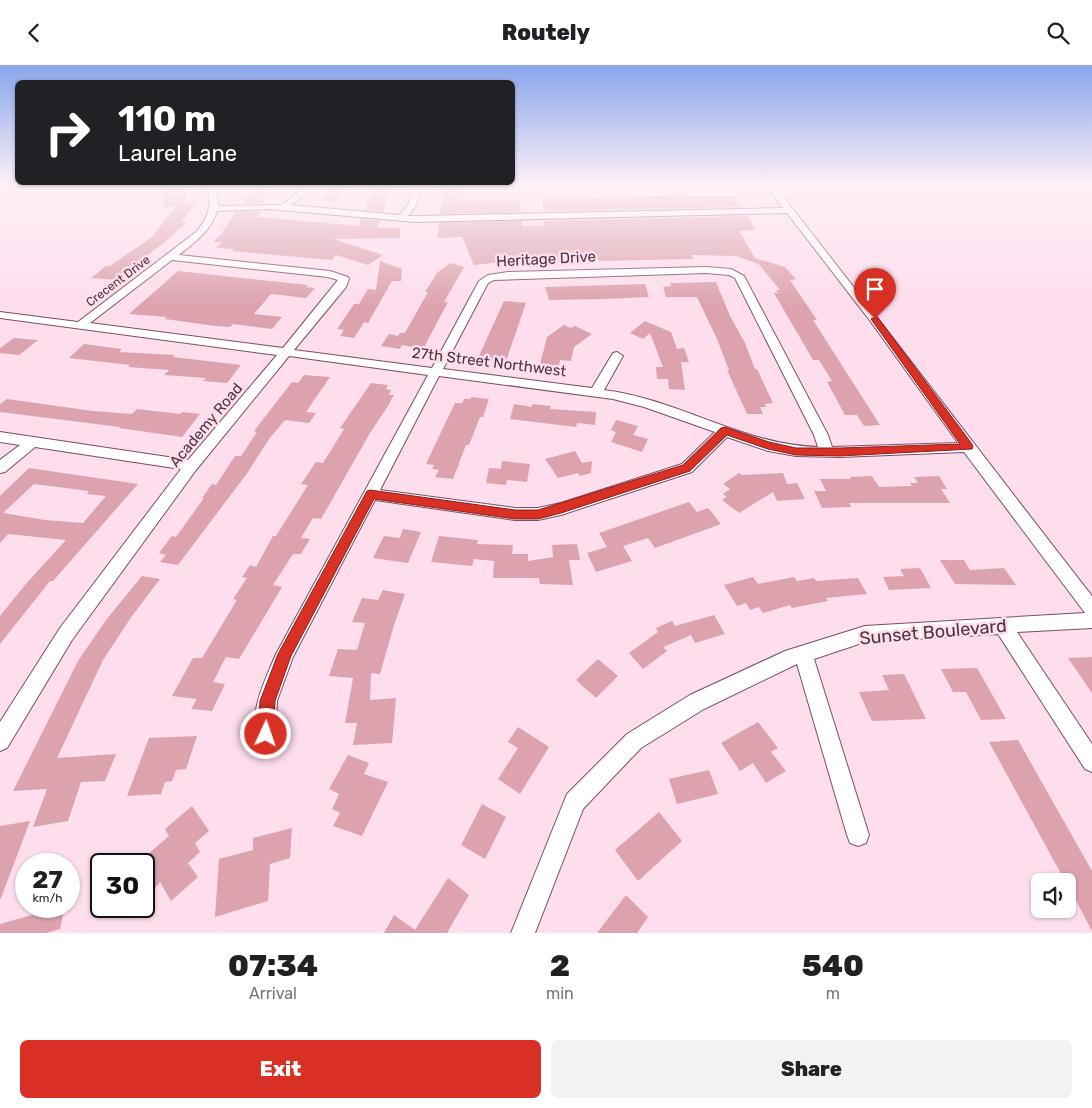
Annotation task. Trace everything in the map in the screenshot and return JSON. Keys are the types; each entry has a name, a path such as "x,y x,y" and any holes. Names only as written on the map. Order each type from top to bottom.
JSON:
{"street":[{"name":"Crecent Drive","path":"79,326 193,240 207,226"},
{"path":"801,226 875,319 968,447 1092,609"},
{"name":"Academy Road","path":"0,741 66,634 191,466 342,285 344,279 330,274 170,257"},
{"name":"Heritage Drive","path":"266,734 267,701 285,654 484,281 492,277 508,275 706,270 731,272 740,277 821,435 827,452"},
{"name":"27th Street Northwest","path":"0,315 596,392 648,404 768,446 796,451 827,452 968,447"},
{"path":"0,328 16,317"},
{"path":"596,392 617,356"},
{"path":"370,494 515,515 538,514 561,509 687,468 725,431"},
{"path":"0,437 191,466"},
{"path":"0,468 32,442"},
{"name":"Sunset Boulevard","path":"522,933 575,802 634,741 697,702 803,654 865,635 1092,620"},
{"path":"1002,625 1092,762"},
{"path":"803,654 858,835"}],"building":[{"path":"161,226 183,226 115,280 91,278 106,266 110,266 152,237"},
{"path":"227,226 378,226 377,228 400,228 400,238 334,239 383,255 368,265 336,255 332,260 216,248 222,242 213,242"},
{"path":"439,226 753,226 756,230 739,231 755,258 785,267 796,279 790,280 817,320 813,320 880,425 864,426 857,415 845,415 827,382 832,381 819,360 813,360 774,293 778,293 776,290 780,290 757,262 758,264 736,256 692,255 693,259 599,261 598,259 572,259 573,261 500,262 474,265 462,237 437,238"},
{"path":"380,261 402,269 401,281 392,281 368,323 364,322 354,338 340,336 344,330 337,329 354,304 359,304 368,289 376,290"},
{"path":"450,263 464,267 444,302 448,302 423,349 402,345 400,349 381,346 389,334 398,336 400,333 405,333 428,292 425,292 437,273"},
{"path":"178,271 308,285 306,287 315,288 306,298 271,294 254,314 282,317 272,329 233,324 230,327 215,326 165,319 167,317 129,314"},
{"path":"716,282 730,316 773,403 765,404 766,407 760,407 763,414 747,414 727,370 729,370 717,339 697,297 666,297 663,287 671,286 670,283"},
{"path":"645,284 649,297 604,299 549,300 545,287"},
{"path":"504,301 526,303 506,361 478,358"},
{"path":"645,321 671,332 677,349 684,348 689,362 681,362 685,390 669,389 668,379 657,379 656,367 663,367 650,333 643,339 630,333"},
{"path":"564,325 571,328 575,326 592,334 574,347 571,361 560,360 559,366 540,364 547,337"},
{"path":"14,338 38,340 19,355 0,353 0,348"},
{"path":"84,344 122,349 119,352 175,355 173,357 241,365 227,383 203,381 206,378 164,375 169,370 128,367 130,365 69,358"},
{"path":"304,375 330,377 306,412 316,413 309,423 285,420 269,439 248,472 178,565 160,562 166,555 159,553 172,536 176,537 212,484 216,485 235,456 241,456 257,432 254,431 292,382 298,383"},
{"path":"371,383 388,385 386,389 391,390 389,395 394,395 388,406 370,433 321,519 313,518 301,538 310,539 301,554 293,554 273,585 282,587 239,659 226,657 213,682 225,684 212,711 191,709 197,699 172,696 193,658 202,658 237,600 233,599 247,578 242,577 250,565 256,567 273,536 276,536 308,485 301,484 316,462 323,463 344,429 340,428"},
{"path":"471,397 489,399 483,417 480,417 469,445 466,445 453,479 435,477 439,470 432,469 434,465 426,464 455,403 462,403 464,399 471,399"},
{"path":"7,399 93,411 132,414 137,409 180,414 182,412 200,414 182,437 0,412 0,404"},
{"path":"514,404 532,407 532,404 551,406 550,409 596,412 595,425 577,423 576,427 510,419"},
{"path":"616,420 638,426 633,435 648,439 642,452 611,442 616,432 611,430"},
{"path":"575,451 582,463 592,461 591,473 580,476 578,473 558,478 545,459"},
{"path":"502,461 530,464 527,482 507,480 506,485 486,483 489,468 501,469"},
{"path":"29,468 138,484 53,581 50,581 0,644 0,616 66,540 8,534 0,543 0,496","holes":["34,484 89,491 87,494 106,496 83,523 45,520 3,513"]},
{"path":"739,473 742,475 783,473 787,484 797,483 805,499 777,501 773,492 739,513 722,500 727,497 723,494 730,489 723,484"},
{"path":"872,476 879,487 912,486 910,483 918,483 914,477 939,476 947,489 941,489 950,503 849,503 851,507 822,508 814,491 826,491 820,479 851,479 850,477"},
{"path":"689,502 697,512 708,508 721,524 655,548 648,538 623,546 632,561 596,572 587,553 607,547 599,533"},
{"path":"403,529 421,532 408,563 373,558 384,536 400,538"},
{"path":"439,536 478,540 477,544 513,545 512,554 528,554 528,561 553,557 552,545 577,544 580,560 569,560 573,585 540,584 539,578 493,578 494,561 474,559 472,566 431,562"},
{"path":"940,560 964,560 970,570 1004,568 1016,585 955,584"},
{"path":"920,568 931,588 889,590 883,577 904,576 900,569"},
{"path":"142,576 160,579 132,616 103,660 57,758 116,754 105,781 81,782 68,821 33,827 47,789 13,791 78,661 106,620"},
{"path":"753,577 758,584 794,577 797,581 814,578 816,581 858,578 867,594 826,598 828,601 792,608 790,605 763,613 759,607 750,610 746,603 737,606 724,585"},
{"path":"383,590 405,594 380,674 371,673 370,700 396,698 392,743 353,745 357,723 345,723 353,678 329,676 338,649 357,650 365,623 352,622 362,598 378,600"},
{"path":"714,615 725,634 695,643 691,635 663,647 667,651 643,669 629,653 658,632 656,628 672,621 675,626"},
{"path":"1092,657 1092,693 1068,658"},
{"path":"598,659 618,676 596,698 576,680"},
{"path":"977,668 1006,719 981,720 966,692 953,692 941,669"},
{"path":"904,674 926,719 872,721 859,692 889,690 882,675"},
{"path":"758,722 778,748 771,752 786,771 766,783 753,763 740,771 721,743"},
{"path":"518,727 549,747 520,794 498,779 518,748 508,742"},
{"path":"197,736 186,769 176,770 172,781 165,782 161,794 127,796 149,738"},
{"path":"1018,740 1092,871 1092,931 1076,900 1076,873 1061,873 989,742"},
{"path":"348,755 369,763 364,774 388,782 362,836 333,826 340,813 332,809 339,794 329,789"},
{"path":"709,770 718,794 677,804 669,779"},
{"path":"482,804 506,817 485,859 461,845"},
{"path":"192,806 209,831 195,843 200,852 188,863 198,877 171,901 160,882 155,888 155,853 149,853 169,836 165,829"},
{"path":"659,812 682,841 638,881 615,850"},
{"path":"30,821 18,853 15,853 15,861 1,898 0,898 0,826"},
{"path":"292,828 290,858 270,864 268,901 215,917 219,859 253,850 253,838"},
{"path":"448,878 469,895 447,933 384,933 394,915 415,930"},
{"path":"626,895 648,917 637,933 597,933"},
{"path":"21,918 62,918 60,929 46,933 0,933 0,924"}],"route":[{"path":"266,734 267,701 285,654 370,494 515,515 538,514 561,509 687,468 725,431 768,446 796,451 840,452 968,447 875,319"}]}
